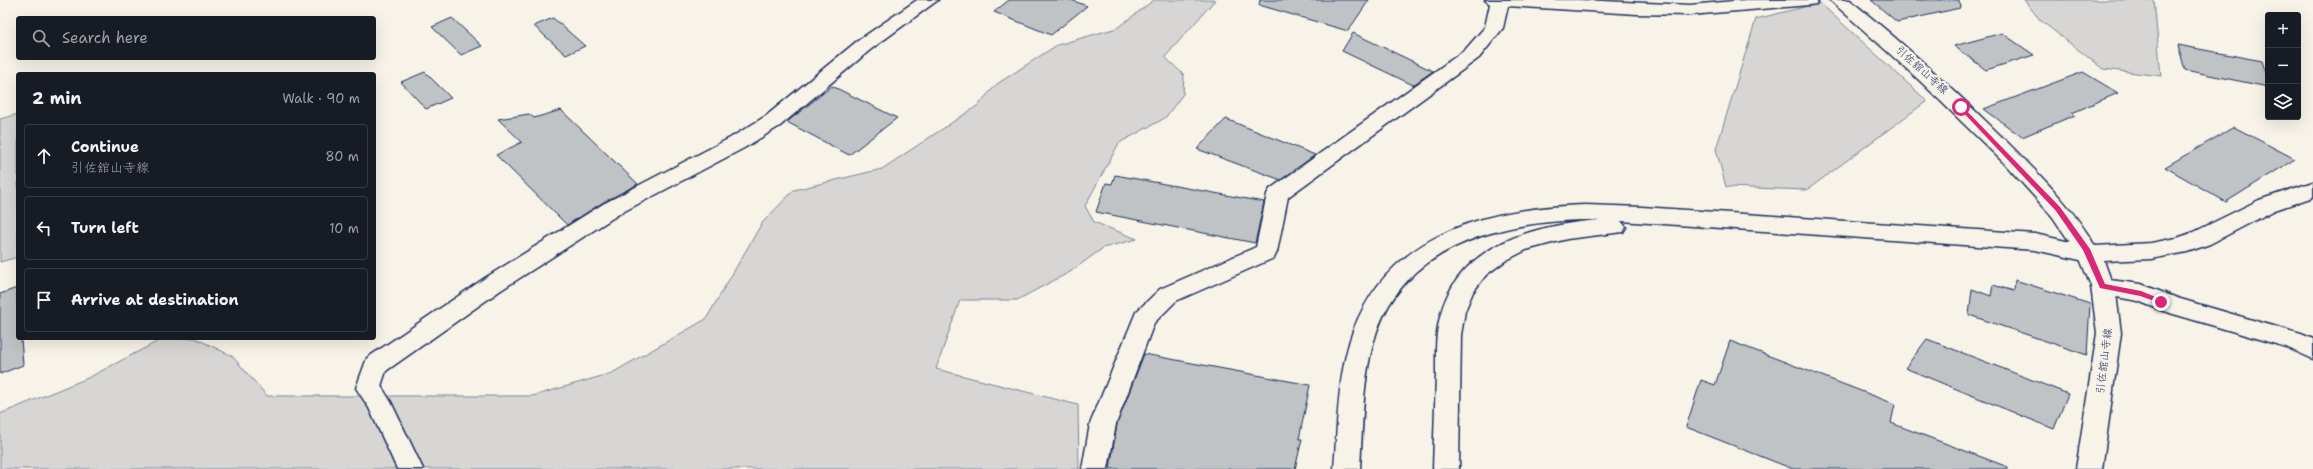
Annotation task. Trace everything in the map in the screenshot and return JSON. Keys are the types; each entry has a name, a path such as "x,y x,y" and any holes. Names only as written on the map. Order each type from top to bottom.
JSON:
{"main road":[{"path":"410,469 379,402 368,388 376,365 493,284 611,210 737,143 773,121 863,46 929,0"},
{"path":"1095,469 1103,424 1144,318 1168,295 1266,252 1278,194 1472,54 1494,28 1497,0 1690,10 1810,0"},
{"name":"引佐舘山寺線","path":"1839,0 1905,54 1961,107 2058,209 2088,254 2102,286 2108,312 2109,333 2089,469"},
{"path":"1446,469 1448,344 1453,310 1459,295 1480,269 1493,258 1526,241 1567,231 1615,227 2043,257 2151,251 2179,246 2202,238 2267,205 2313,189"},
{"path":"1347,469 1359,348 1365,327 1375,308 1386,290 1417,259 1436,246 1479,228 1527,216 1553,214 1641,215 2035,242 2088,254"},
{"path":"2102,286 2141,294 2171,306 2292,340 2313,350"}],"shaded area":[{"path":"1154,0 1215,0 1165,57 1184,75 1183,94 1165,118 1119,143 1085,206 1094,222 1137,239 1103,248 1070,272 1017,300 960,300 936,369 1078,405 1079,469 0,469 0,414 90,377 160,340 199,340 232,356 267,396 533,396 612,373 706,319 762,223 794,190 882,169 977,106 997,84 1057,45 1117,28"},
{"path":"2024,0 2154,0 2161,76 2103,69 2040,20"},
{"path":"1820,3 1927,101 1807,190 1726,187 1716,149 1756,19"},
{"path":"16,115 16,258 0,262 0,119"}],"building":[{"path":"1009,0 1071,0 1087,6 1051,35 994,12"},
{"path":"1260,0 1369,0 1348,31 1259,5"},
{"path":"1871,0 1959,0 1960,8 1897,22"},
{"path":"452,18 482,46 461,55 432,27"},
{"path":"553,18 585,46 566,55 534,26"},
{"path":"1353,33 1433,71 1413,85 1342,51"},
{"path":"2002,33 2034,55 1986,70 1954,46"},
{"path":"2178,45 2262,61 2265,70 2265,86 2185,70"},
{"path":"425,72 451,98 426,109 401,82"},
{"path":"2083,72 2118,93 2072,113 2075,115 2022,137 1984,109"},
{"path":"832,86 897,118 849,155 787,122"},
{"path":"561,110 638,184 602,203 567,225 496,155 522,142 498,119 529,114 534,118"},
{"path":"1226,119 1315,155 1281,180 1197,149"},
{"path":"2234,127 2295,159 2226,202 2165,167"},
{"path":"1115,175 1264,202 1255,243 1096,212 1106,183 1112,184"},
{"path":"2015,280 2090,304 2087,355 1969,315 1972,289 1991,296 1993,285 2014,291"},
{"path":"16,288 16,340 21,340 23,365 0,374 0,294"},
{"path":"1927,339 2068,394 2054,429 1905,368"},
{"path":"1730,341 1895,404 1891,423 2008,467 2008,469 1793,469 1686,427 1701,380 1715,385"},
{"path":"1144,354 1310,385 1299,439 1302,439 1295,469 1110,469 1117,424"}],"route":[{"path":"1961,107 2041,190 2074,229 2097,270 2102,286 2141,294 2161,302"}]}
